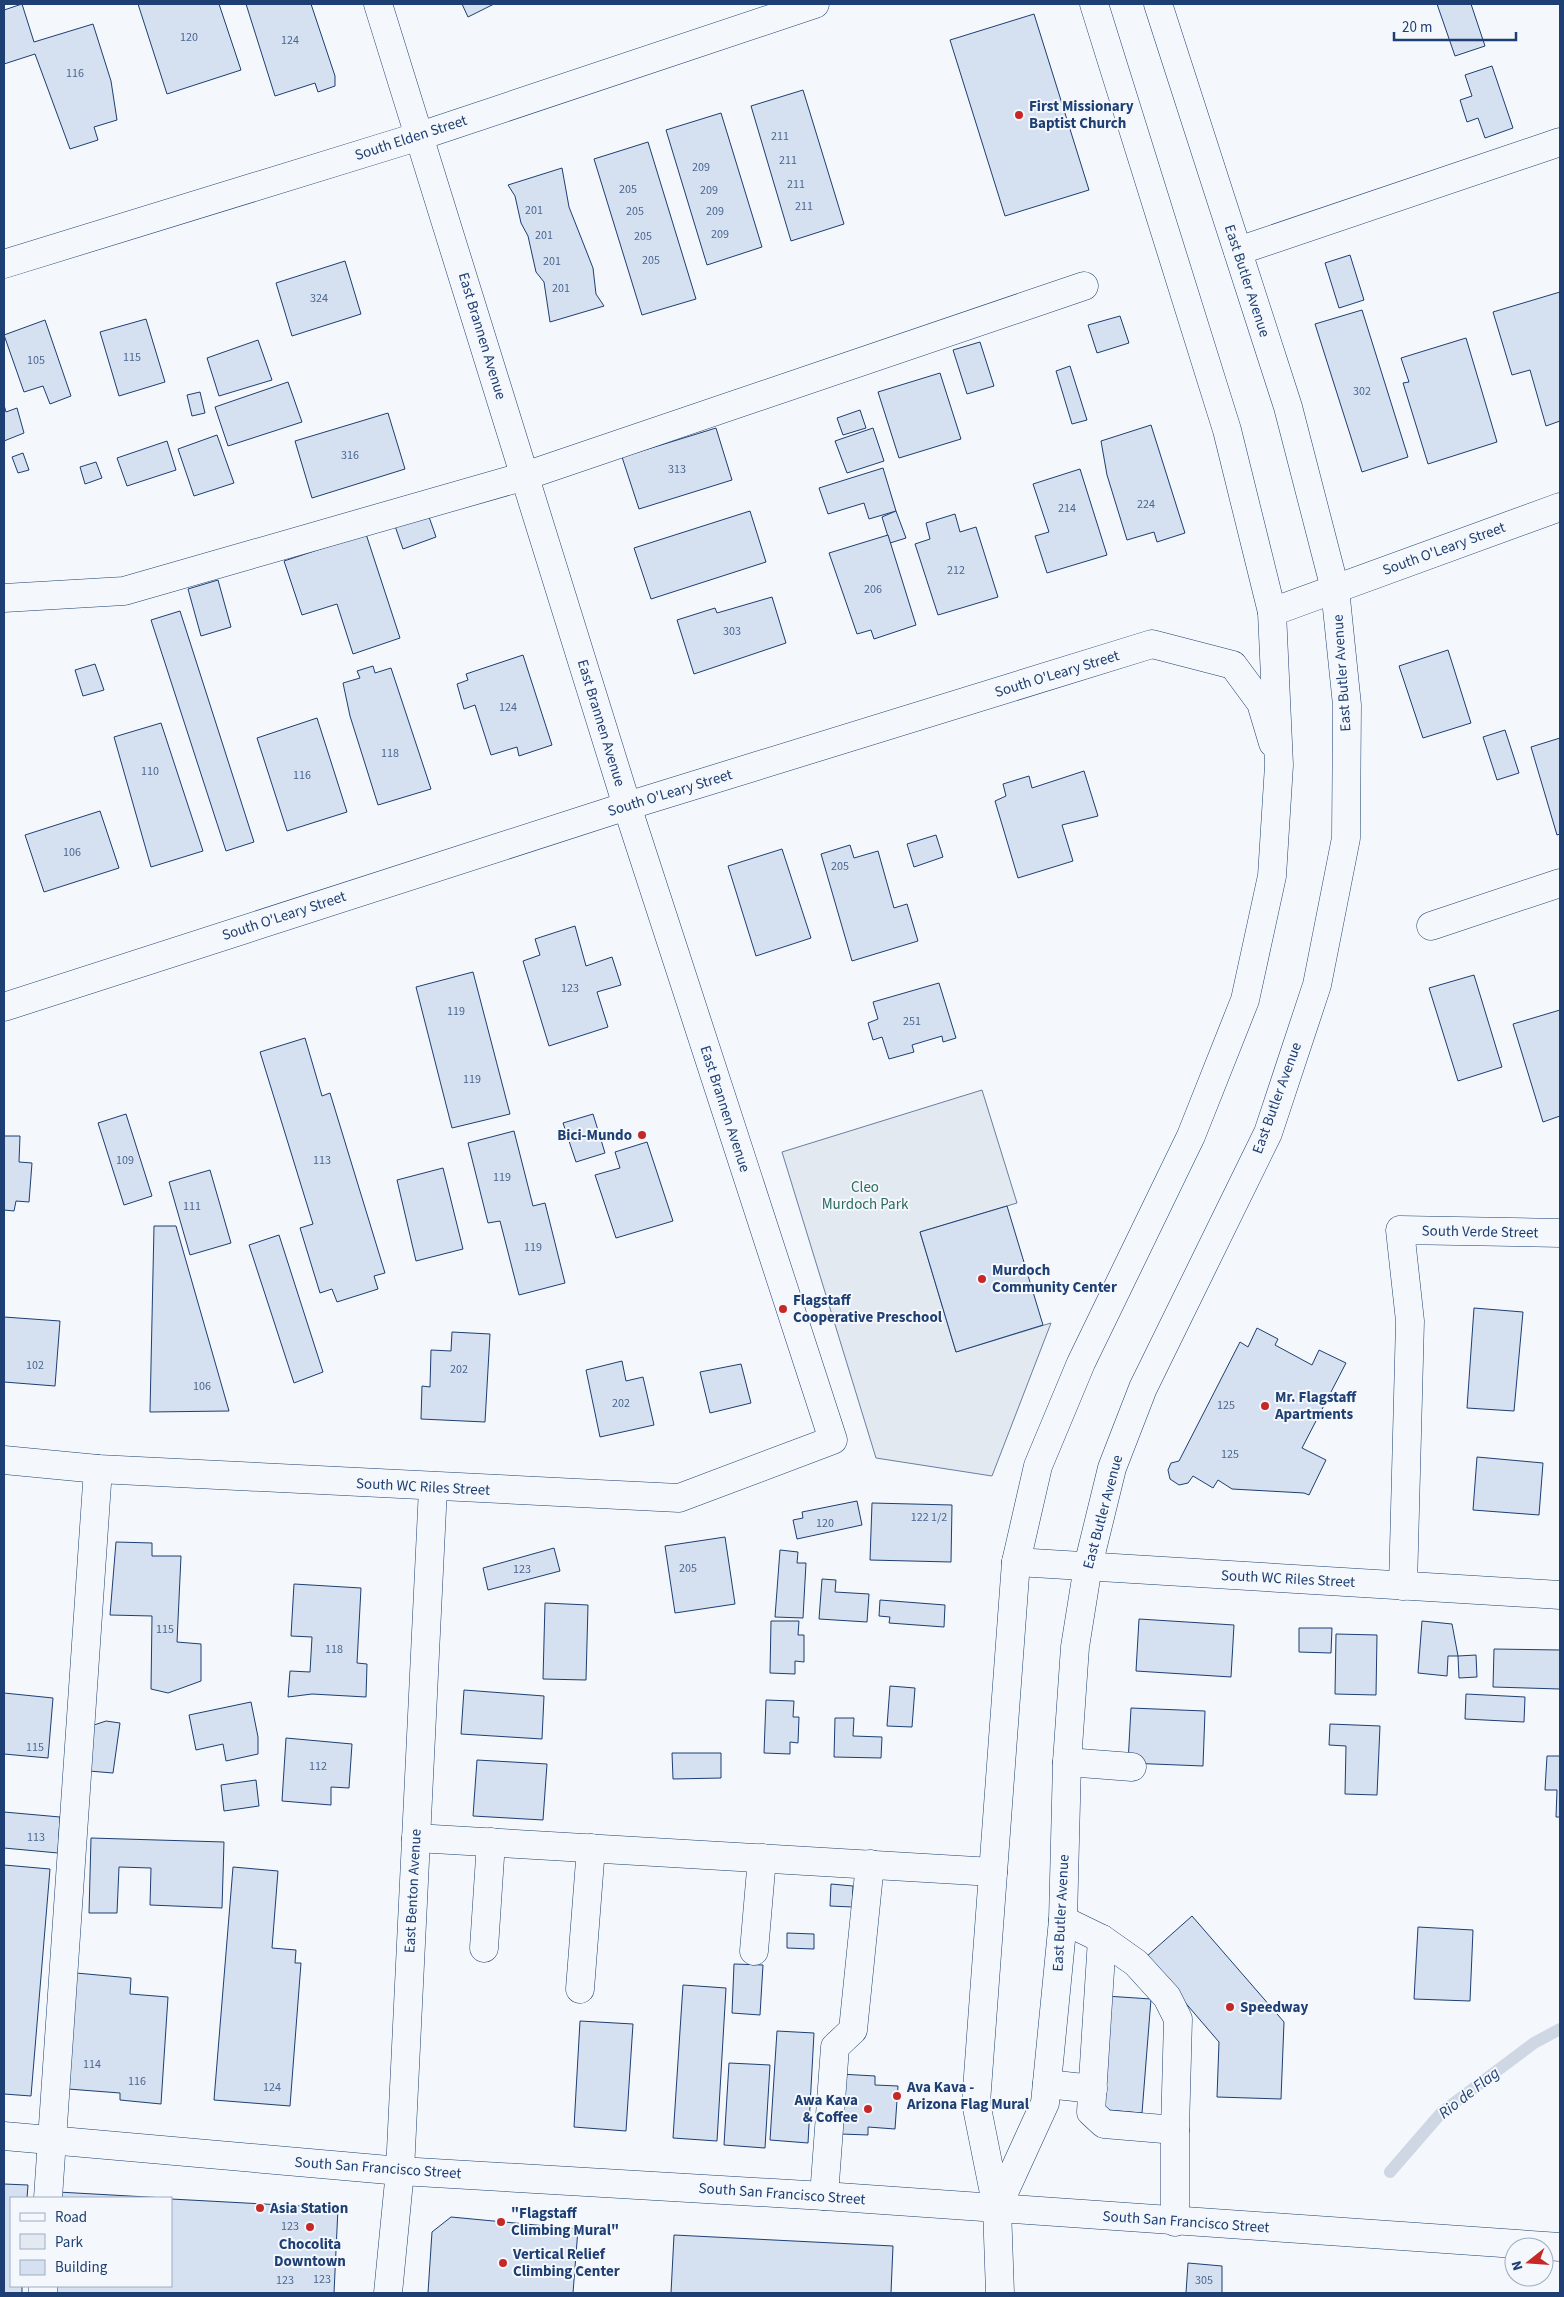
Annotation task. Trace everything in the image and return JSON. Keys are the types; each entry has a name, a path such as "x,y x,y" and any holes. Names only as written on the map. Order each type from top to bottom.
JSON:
{"street":[{"name":"East Brannen Avenue","path":"378,4 627,806 833,1440"},
{"name":"South Elden Street","path":"4,264 420,136 815,4"},
{"name":"East Butler Avenue","path":"1000,2293 997,2208 976,2103 1016,1562 1038,1466 1081,1363 1191,1136 1245,1000 1272,876 1279,765 1272,612 1227,430 1094,4"},
{"name":"East Butler Avenue","path":"997,2208 1045,2103 1063,1920 1067,1762 1075,1648 1088,1566 1112,1468 1142,1388 1268,1133 1317,985 1346,838 1347,705 1335,589 1288,408 1158,4"},
{"path":"1238,251 1560,142"},
{"path":"4,598 124,591 525,476 1084,286"},
{"name":"South O'Leary Street","path":"1272,612 1560,507"},
{"name":"South O'Leary Street","path":"4,1006 627,806 1152,644 1233,665 1261,703 1279,765"},
{"path":"1431,926 1560,883"},
{"name":"South Verde Street","path":"1403,1586 1410,1321 1400,1230 1560,1233"},
{"name":"South WC Riles Street","path":"4,1460 98,1469 433,1488 679,1498 833,1440"},
{"path":"48,2197 98,1469"},
{"name":"East Benton Avenue","path":"388,2293 400,2171 433,1488"},
{"name":"South WC Riles Street","path":"1016,1562 1560,1595"},
{"path":"1067,1762 1132,1767"},
{"path":"416,1838 993,1872"},
{"path":"484,1948 491,1842"},
{"path":"580,1989 591,1848"},
{"path":"754,1952 762,1858"},
{"path":"824,2196 835,2047 853,2030 870,1864"},
{"path":"1063,1920 1102,1939 1151,1978 1167,1997 1178,2019 1174,2222"},
{"path":"1102,1939 1091,2112 1104,2124 1175,2130"},
{"path":"1046,2084 1093,2089"},
{"name":"South San Francisco Street","path":"4,2136 400,2171 824,2196 1174,2222 1560,2247"}],"green space":[{"name":"Cleo Murdoch Park","path":"982,1090 1017,1203 920,1232 956,1352 1051,1323 992,1476 876,1458 782,1152"}],"building":[{"path":"22,4 34,42 93,24 111,81 117,120 94,127 98,140 70,149 35,54 4,64 4,10"},
{"path":"138,4 219,4 241,70 167,94"},
{"path":"246,4 311,4 335,76 335,86 318,92 315,83 275,96"},
{"path":"462,4 494,4 468,17"},
{"path":"1437,4 1471,4 1485,46 1455,56"},
{"name":"First Missionary Baptist Church","path":"1034,14 1089,190 1005,216 950,40"},
{"path":"1492,66 1513,128 1485,138 1478,118 1467,122 1460,100 1472,96 1465,75"},
{"path":"803,90 844,224 791,241 751,106"},
{"path":"721,113 762,247 707,265 666,130"},
{"path":"648,142 696,299 642,315 594,159"},
{"path":"562,168 569,207 593,268 596,294 604,306 550,322 544,282 536,272 528,236 521,223 515,196 508,185"},
{"path":"1350,255 1364,300 1339,308 1325,263"},
{"path":"345,261 361,314 292,336 276,283"},
{"path":"1560,292 1560,421 1546,426 1530,370 1512,375 1493,312"},
{"path":"1362,310 1408,457 1362,472 1315,324"},
{"path":"1120,316 1129,343 1097,353 1088,325"},
{"path":"146,319 165,382 119,396 100,332"},
{"path":"45,320 71,396 50,404 43,386 24,392 4,335"},
{"path":"1466,338 1497,442 1428,464 1403,383 1409,382 1401,358"},
{"path":"258,340 272,380 219,396 207,358"},
{"path":"980,342 994,386 967,394 953,350"},
{"path":"1070,366 1087,420 1072,424 1056,371"},
{"path":"940,373 961,439 899,458 878,392"},
{"path":"288,382 302,422 228,446 215,407"},
{"path":"200,392 205,413 192,416 187,395"},
{"path":"4,405 6,412 17,408 24,433 4,441"},
{"path":"860,410 866,428 843,435 837,418"},
{"path":"388,413 405,469 312,498 295,441"},
{"path":"1151,425 1185,533 1157,542 1154,532 1127,540 1107,475 1101,441"},
{"path":"716,428 732,480 639,509 622,457"},
{"path":"873,428 884,461 847,473 835,441"},
{"path":"217,435 234,483 194,496 178,449"},
{"path":"167,441 176,470 127,486 117,458"},
{"path":"23,453 29,470 18,473 12,457"},
{"path":"96,462 102,478 85,484 80,467"},
{"path":"883,468 896,511 869,519 864,503 828,514 819,488"},
{"path":"1080,469 1107,555 1047,573 1035,536 1049,532 1033,484"},
{"path":"750,511 766,562 651,599 634,548"},
{"path":"896,511 906,538 890,543 882,517"},
{"path":"428,514 436,537 403,549 395,526"},
{"path":"955,514 960,532 976,527 998,597 938,615 915,544 930,539 926,523"},
{"path":"366,534 400,638 353,654 337,604 302,615 284,561"},
{"path":"888,535 916,625 874,639 871,630 857,634 829,553"},
{"path":"218,580 231,627 201,636 188,589"},
{"path":"772,597 786,643 694,674 677,620 715,608 717,613"},
{"path":"180,611 254,842 226,851 151,620"},
{"path":"1448,650 1471,723 1423,738 1399,666"},
{"path":"523,655 552,745 519,756 517,747 491,755 475,705 464,709 457,684 468,680 466,674"},
{"path":"95,664 104,690 83,696 75,670"},
{"path":"373,666 375,673 391,668 431,789 378,805 350,716 343,683 360,678 357,671"},
{"path":"317,718 347,812 287,831 257,738"},
{"path":"161,723 203,851 151,867 114,737"},
{"path":"1505,730 1519,773 1497,780 1483,737"},
{"path":"1560,738 1560,834 1557,835 1531,747"},
{"path":"1084,771 1098,816 1062,825 1073,861 1018,878 995,801 1006,796 1003,784 1029,776 1032,788"},
{"path":"100,811 119,868 44,892 25,835"},
{"path":"936,835 943,857 914,867 907,844"},
{"path":"850,845 854,858 878,851 894,908 907,904 918,941 852,961 821,854"},
{"path":"782,849 811,938 756,956 728,866"},
{"path":"575,926 586,966 612,957 621,985 597,992 608,1027 549,1046 523,961 540,955 535,939"},
{"path":"473,972 510,1114 452,1128 416,987"},
{"path":"1474,975 1502,1067 1458,1081 1429,988"},
{"path":"939,983 956,1038 943,1042 942,1036 912,1045 914,1052 889,1059 882,1037 873,1040 868,1023 878,1019 873,1002"},
{"path":"1560,1010 1560,1116 1543,1122 1513,1024"},
{"path":"305,1038 322,1096 330,1093 385,1273 374,1276 378,1289 337,1302 332,1289 320,1293 300,1228 313,1224 260,1052"},
{"path":"126,1114 152,1196 124,1205 98,1123"},
{"path":"593,1114 605,1153 576,1162 563,1123"},
{"path":"514,1131 533,1206 545,1203 565,1283 519,1295 500,1221 488,1223 468,1143"},
{"path":"4,1136 20,1136 19,1162 32,1163 29,1202 16,1201 14,1211 4,1210"},
{"path":"647,1142 673,1221 616,1238 595,1175 620,1168 615,1152"},
{"path":"443,1168 463,1249 416,1261 397,1180"},
{"path":"210,1170 231,1243 190,1255 169,1182"},
{"name":"Murdoch Community Center","path":"1007,1206 1043,1325 956,1352 920,1232"},
{"path":"154,1226 176,1226 229,1411 150,1412"},
{"path":"279,1235 323,1372 294,1383 249,1245"},
{"path":"1474,1308 1523,1312 1514,1411 1467,1408"},
{"path":"4,1317 60,1321 55,1386 4,1382"},
{"name":"Mr. Flagstaff Apartments","path":"1257,1328 1278,1339 1275,1345 1312,1365 1319,1350 1346,1363 1302,1448 1326,1460 1309,1495 1304,1493 1232,1489 1218,1480 1213,1488 1193,1476 1188,1483 1179,1485 1170,1479 1168,1470 1171,1463 1179,1461 1240,1342 1248,1347"},
{"path":"452,1332 490,1334 485,1422 421,1419 422,1386 430,1387 431,1350 451,1351"},
{"path":"622,1361 626,1381 643,1377 654,1425 600,1437 586,1370"},
{"path":"741,1364 751,1403 710,1413 700,1372"},
{"path":"1477,1457 1543,1463 1539,1515 1473,1510"},
{"path":"857,1501 862,1525 797,1539 793,1520 803,1518 802,1512"},
{"path":"872,1503 952,1505 951,1562 870,1560"},
{"path":"725,1537 735,1604 675,1613 665,1546"},
{"path":"116,1542 152,1543 152,1556 181,1556 177,1642 201,1644 201,1681 168,1693 151,1689 152,1616 110,1615"},
{"path":"554,1548 560,1571 488,1590 483,1568"},
{"path":"780,1550 798,1552 797,1563 806,1563 803,1618 775,1617"},
{"path":"822,1579 836,1580 835,1592 869,1594 867,1622 819,1619"},
{"path":"294,1584 361,1588 357,1663 367,1664 366,1697 312,1694 288,1697 290,1671 310,1672 312,1637 291,1636"},
{"path":"880,1600 945,1605 944,1627 889,1623 890,1617 879,1616"},
{"path":"545,1603 588,1605 586,1680 543,1679"},
{"path":"1139,1619 1234,1625 1231,1677 1136,1671"},
{"path":"771,1621 799,1621 798,1635 804,1635 804,1662 795,1661 795,1674 770,1673"},
{"path":"1422,1621 1452,1624 1458,1656 1448,1656 1447,1676 1418,1673"},
{"path":"1299,1628 1332,1628 1331,1653 1299,1652"},
{"path":"1336,1634 1377,1635 1376,1695 1335,1694"},
{"path":"1494,1649 1560,1650 1560,1689 1493,1687"},
{"path":"1476,1655 1477,1677 1459,1678 1458,1656"},
{"path":"890,1686 915,1688 912,1727 887,1726"},
{"path":"464,1690 544,1696 542,1739 461,1734"},
{"path":"4,1693 53,1698 48,1758 4,1754"},
{"path":"1466,1694 1525,1697 1524,1722 1465,1719"},
{"path":"766,1700 794,1701 793,1717 799,1717 798,1743 790,1742 790,1754 764,1753"},
{"path":"251,1702 258,1737 258,1754 226,1761 223,1744 196,1750 189,1715"},
{"path":"1131,1708 1205,1711 1203,1766 1128,1763"},
{"path":"835,1718 854,1718 853,1736 882,1737 881,1758 834,1757"},
{"path":"106,1721 120,1723 113,1773 89,1771 94,1725"},
{"path":"1330,1724 1380,1726 1377,1795 1345,1794 1346,1746 1329,1745"},
{"path":"286,1738 352,1744 349,1788 331,1787 331,1805 282,1801"},
{"path":"672,1753 721,1753 721,1778 673,1779"},
{"path":"1547,1756 1560,1756 1560,1817 1556,1817 1557,1790 1545,1790"},
{"path":"477,1760 547,1764 543,1820 473,1816"},
{"path":"256,1780 259,1806 224,1811 221,1785"},
{"path":"4,1812 60,1817 58,1853 4,1848"},
{"path":"91,1838 224,1842 222,1908 150,1905 151,1868 119,1867 117,1913 89,1913"},
{"path":"4,1865 50,1869 31,2096 4,2094"},
{"path":"233,1867 278,1871 272,1948 296,1950 295,1963 301,1963 290,2106 214,2100"},
{"path":"831,1884 853,1886 852,1907 830,1906"},
{"path":"1192,1916 1284,2022 1281,2099 1217,2097 1219,2042 1146,1957"},
{"path":"1418,1927 1473,1930 1470,2001 1414,1999"},
{"path":"787,1933 814,1934 814,1949 787,1948"},
{"path":"734,1964 763,1965 760,2015 732,2013"},
{"path":"76,1973 131,1978 130,1994 168,1997 161,2104 120,2100 120,2093 68,2089"},
{"path":"683,1985 726,1988 717,2141 673,2138"},
{"path":"1106,1996 1151,1999 1142,2113 1097,2109"},
{"path":"580,2021 633,2024 626,2131 574,2127"},
{"path":"777,2031 814,2033 808,2143 770,2140"},
{"path":"729,2063 770,2065 765,2148 724,2145"},
{"name":"Awa Kava & Coffee","path":"840,2074 875,2076 875,2085 898,2086 895,2129 868,2127 868,2135 841,2134"},
{"path":"4,2184 28,2185 27,2197 10,2197 10,2287 22,2287 22,2293 4,2293"},
{"path":"58,2192 147,2197 58,2197"},
{"path":"172,2199 338,2208 334,2293 52,2293 53,2287 172,2287"},
{"name":"Vertical Relief Climbing Center","path":"451,2217 578,2229 573,2293 428,2293 432,2232"},
{"path":"674,2235 893,2246 891,2293 671,2293"},
{"path":"1188,2263 1222,2266 1222,2293 1186,2293"}],"waterway":[{"name":"Rio de Flag","path":"1390,2172 1442,2112 1534,2043 1560,2029"}],"place":[{"name":"First Missionary Baptist Church","path":"1019,115"},
{"name":"Bici-Mundo","path":"642,1135"},
{"name":"Murdoch Community Center","path":"982,1279"},
{"name":"Flagstaff Cooperative Preschool","path":"783,1309"},
{"name":"Mr. Flagstaff Apartments","path":"1265,1406"},
{"name":"Speedway","path":"1230,2007"},
{"name":"Ava Kava - Arizona Flag Mural","path":"897,2096"},
{"name":"Awa Kava & Coffee","path":"868,2109"},
{"name":"Asia Station","path":"260,2208"},
{"name":"\"Flagstaff Climbing Mural\"","path":"501,2222"},
{"name":"Chocolita Downtown","path":"310,2227"},
{"name":"Vertical Relief Climbing Center","path":"503,2263"}]}
